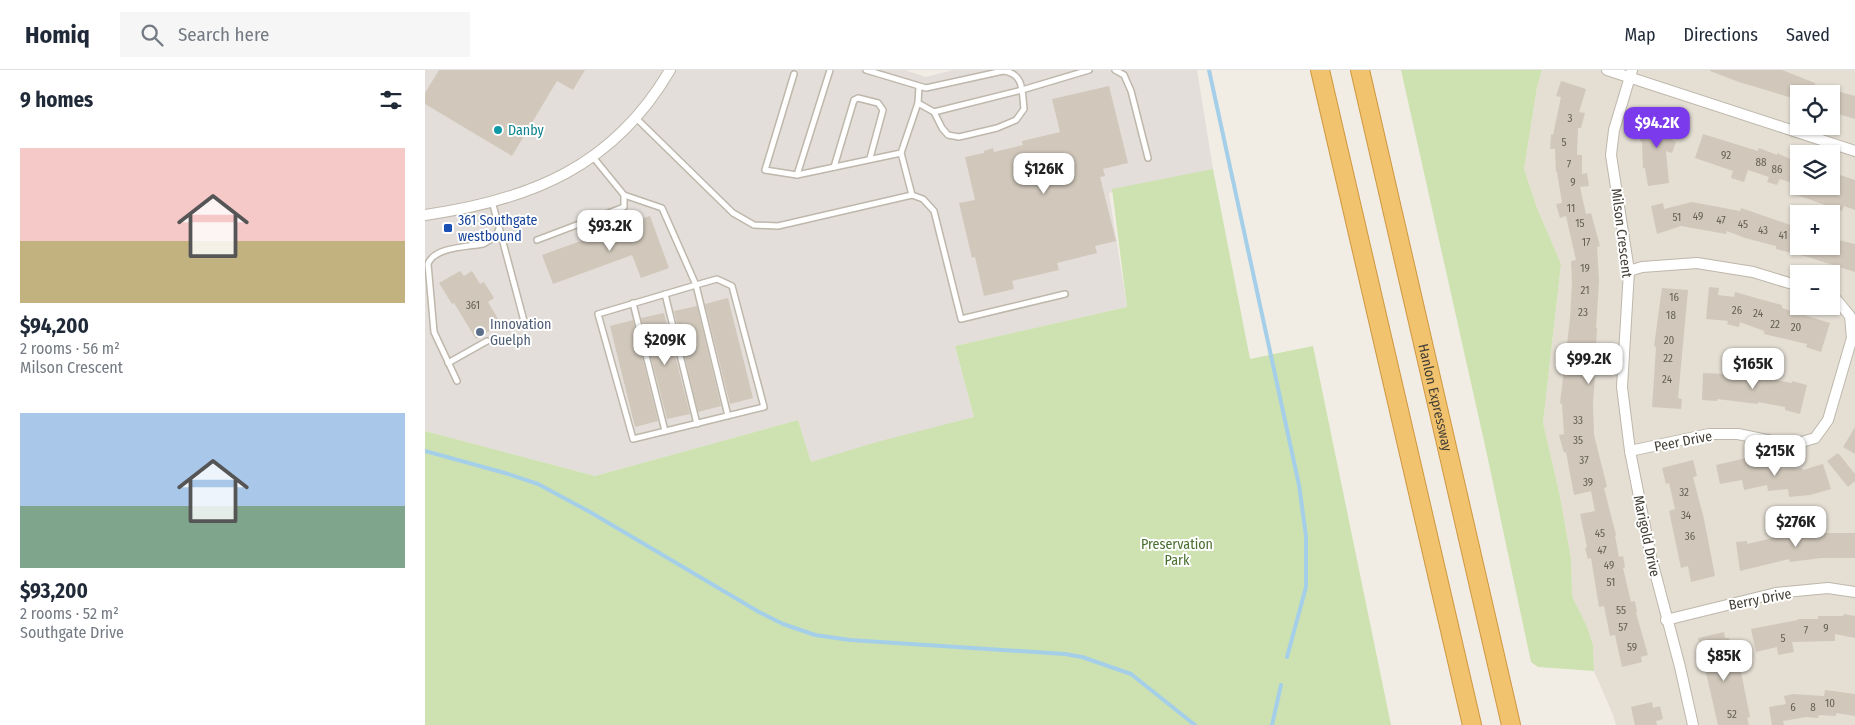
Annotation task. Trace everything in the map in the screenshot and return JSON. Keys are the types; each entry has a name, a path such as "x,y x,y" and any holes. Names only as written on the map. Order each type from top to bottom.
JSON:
{"highway":[{"path":"1320,70 1472,725"},
{"name":"Hanlon Expressway","path":"1360,70 1511,725"}],"street":[{"path":"425,215 516,195 561,175 593,157 637,118 670,70"},
{"path":"1607,70 1631,74 1855,151"},
{"name":"Milson Crescent","path":"1630,451 1622,387 1629,271 1611,155 1614,130 1631,74"},
{"path":"1629,271 1642,267 1697,263 1753,272 1790,283"},
{"name":"Peer Drive","path":"1630,451 1709,434 1737,434 1793,445 1815,438 1828,420 1853,338 1850,316 1840,304"},
{"name":"Marigold Drive","path":"1630,451 1651,557 1666,620"},
{"name":"Berry Drive","path":"1666,620 1776,593 1828,588 1855,592"},
{"path":"1666,620 1680,667 1693,725"}],"lane":[{"path":"797,175 830,70"},
{"path":"866,70 919,87 933,87 1003,71 1012,72 1016,75 1022,90 1024,109 1016,120 997,128 959,137 948,134 942,128 934,112 918,103"},
{"path":"934,112 1022,90 1089,70"},
{"path":"1115,70 1123,75 1131,91 1148,158"},
{"path":"795,74 765,170 797,175 870,158 901,153"},
{"path":"912,195 901,153 918,103 919,87"},
{"path":"834,166 854,100 858,98 878,103 883,110 870,158"},
{"path":"637,118 733,213 753,224 778,226 912,195 923,199 933,211 961,319 1065,294"},
{"path":"593,157 624,195 662,208 696,285 729,416"},
{"path":"537,240 624,207 624,195"},
{"path":"492,201 524,320"},
{"path":"457,381 434,332 428,264 437,252 490,242 499,229"},
{"path":"717,279 732,286 764,407 633,439 598,314 665,294 717,279"},
{"path":"665,294 697,424"},
{"path":"633,303 665,431"},
{"path":"448,363 487,341"}],"shaded area":[{"path":"425,70 905,70 926,77 953,70 1197,70 1213,169 1109,193 1127,307 955,346 974,417 811,462 798,420 595,476 425,431"},
{"path":"1542,70 1855,70 1855,725 1616,725 1594,671 1593,645 1572,596 1571,559 1560,496 1543,423 1561,264 1537,208 1524,169 1537,87"}],"green space":[{"path":"1401,70 1542,70 1537,87 1524,169 1537,208 1561,264 1543,423 1560,496 1571,559 1572,596 1587,627 1593,645 1594,671 1538,667 1531,662 1486,450"},
{"name":"Preservation Park","path":"1213,169 1250,359 1313,346 1391,725 425,725 425,431 595,476 798,420 811,462 877,442 974,417 955,346 1127,307 1112,189"}],"building":[{"name":"Danby","path":"439,70 585,70 573,90 557,81 512,156 425,104 425,93"},
{"path":"1782,70 1815,83 1815,85 1790,85 1790,97 1710,71"},
{"path":"1561,81 1586,89 1579,112 1585,113 1581,128 1578,128 1577,155 1582,155 1582,174 1587,173 1589,186 1580,187 1586,214 1591,213 1600,246 1597,247 1599,281 1593,404 1594,435 1607,487 1604,488 1616,535 1619,557 1623,556 1625,567 1623,568 1631,602 1635,601 1636,613 1648,655 1641,657 1642,662 1622,667 1615,635 1610,636 1604,606 1599,607 1591,558 1588,559 1585,548 1587,547 1580,514 1595,511 1591,491 1574,495 1566,452 1564,453 1559,435 1564,434 1562,404 1560,403 1570,319 1571,261 1576,260 1566,216 1560,218 1556,204 1562,203 1556,172 1555,149 1550,149 1551,134 1553,135 1561,97 1556,96"},
{"path":"1109,86 1128,163 1103,169 1105,176 1100,177 1116,241 1095,246 1097,253 1057,263 1059,270 1012,281 1014,289 984,296 975,257 972,258 959,203 975,200 965,157 984,153 984,151 993,148 994,152 1023,145 1022,141 1060,132 1052,99"},
{"path":"1840,92 1855,96 1855,119 1840,115"},
{"path":"1648,114 1677,125 1672,140 1676,142 1672,153 1666,151 1669,183 1648,186 1645,168 1643,168 1642,142 1640,141"},
{"path":"1703,134 1758,151 1759,148 1790,159 1790,182 1780,179 1777,185 1767,182 1769,177 1748,170 1744,182 1731,178 1733,171 1695,158"},
{"path":"1840,175 1855,180 1855,210 1844,206 1842,211 1840,210 1840,205 1825,205 1797,195 1840,195"},
{"path":"1692,202 1740,211 1741,208 1790,225 1790,252 1776,249 1776,246 1727,231 1726,234 1681,226 1657,234 1651,206 1663,203 1664,209"},
{"path":"650,216 669,268 641,278 632,255 553,284 542,255"},
{"path":"1840,240 1855,244 1855,272 1840,267 1840,265 1833,265 1800,255 1840,255"},
{"path":"460,271 464,276 472,271 480,284 484,282 494,298 488,302 501,324 476,339 439,283"},
{"path":"1709,287 1719,288 1718,295 1734,297 1735,292 1782,305 1782,308 1790,310 1790,315 1804,315 1830,323 1821,352 1806,347 1807,344 1764,334 1764,331 1740,322 1739,327 1727,324 1728,321 1706,319"},
{"path":"1662,288 1688,290 1678,398 1682,399 1681,409 1652,407 1656,347 1654,346"},
{"path":"728,298 753,398 730,404 705,304"},
{"path":"697,306 721,406 698,412 674,311"},
{"path":"664,313 690,414 667,419 641,318"},
{"path":"633,320 658,421 635,427 610,326"},
{"path":"1725,369 1807,385 1800,414 1785,410 1785,407 1758,402 1758,404 1717,399 1717,401 1702,400 1703,373 1725,374"},
{"path":"1855,427 1855,454 1843,447"},
{"path":"1838,453 1855,474 1855,481 1848,487 1827,461"},
{"path":"1755,456 1757,464 1774,463 1774,467 1781,466 1781,469 1802,468 1803,470 1823,464 1831,489 1810,495 1789,497 1788,489 1768,491 1767,485 1744,490 1742,480 1720,484 1716,465"},
{"path":"1693,460 1697,476 1693,477 1704,519 1715,576 1691,582 1688,566 1681,568 1669,511 1675,509 1669,483 1666,484 1662,468"},
{"path":"1795,530 1796,533 1855,533 1855,558 1821,558 1790,562 1789,559 1740,571 1736,542 1747,541 1747,544 1777,537 1776,533"},
{"path":"1844,614 1855,616 1855,638 1835,634 1835,641 1792,642 1794,652 1778,655 1777,647 1756,652 1751,629 1798,619 1818,619 1818,616 1843,616"},
{"path":"1724,632 1725,638 1729,638 1731,648 1724,649 1728,670 1740,667 1750,717 1747,718 1749,725 1718,725 1698,638"},
{"path":"1825,690 1855,694 1855,716 1836,713 1836,716 1819,715 1818,718 1806,717 1783,721 1784,725 1772,725 1769,707 1786,704 1784,696 1793,694 1824,696"},
{"path":"1652,702 1653,708 1660,706 1663,719 1656,721 1657,725 1635,725 1631,707"}],"waterway":[{"path":"1209,70 1299,485 1306,536 1306,587 1287,657"},
{"path":"425,451 538,484 783,624 815,635 850,640 1065,654 1082,657 1131,674 1195,725"},
{"path":"1272,725 1281,685"}],"place":[{"name":"Danby","path":"498,130"},
{"name":"361 Southgate westbound","path":"448,228"},
{"name":"Innovation Guelph","path":"480,332"}]}
